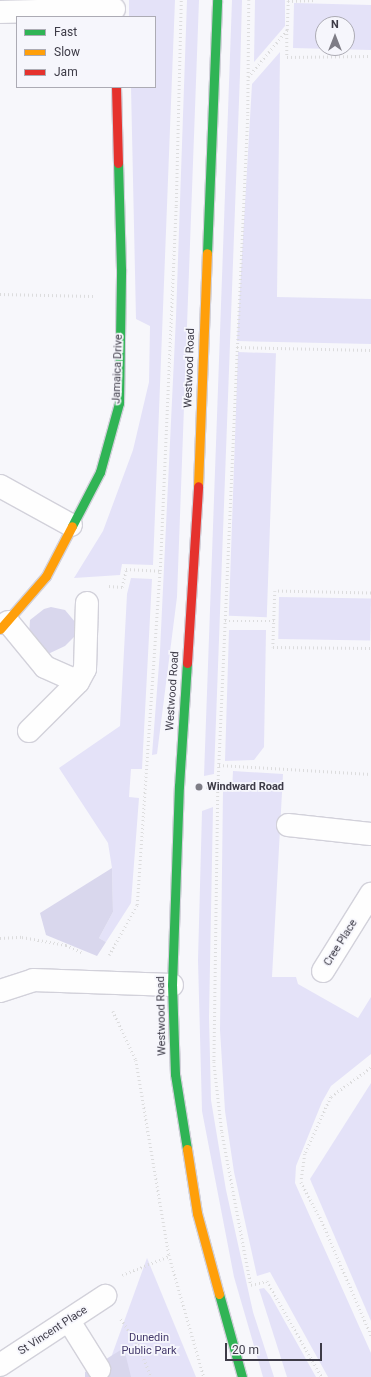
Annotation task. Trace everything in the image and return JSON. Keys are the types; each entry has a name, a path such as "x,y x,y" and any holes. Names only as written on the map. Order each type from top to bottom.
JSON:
{"street":[{"name":"Westwood Road","path":"217,0 196,522 180,786 172,985 175,1074 197,1213 242,1377"},
{"path":"0,12 114,9"},
{"name":"Jamaica Drive","path":"78,682 45,667 4,625 46,576 71,525 100,472 118,403 121,296 116,88"},
{"path":"0,486 71,525"},
{"path":"29,731 78,682 85,669 87,603"},
{"path":"288,825 371,834"},
{"name":"Cree Place","path":"323,971 371,894"},
{"path":"0,991 33,980 101,974 172,985"},
{"name":"St Vincent Place","path":"0,1365 105,1296"},
{"path":"69,1321 99,1370"}],"path":[{"path":"101,974 137,906 160,571 176,214 182,0"},
{"path":"249,0 248,77 219,765 214,1062 222,1132 251,1285 267,1281 322,1377"},
{"path":"316,0 288,1 287,56 371,56"},
{"path":"248,77 287,30"},
{"path":"0,294 121,296"},
{"path":"237,347 371,350"},
{"path":"371,593 275,592 274,620 274,647 371,648"},
{"path":"225,620 274,620"},
{"path":"219,765 371,774"},
{"path":"0,938 22,937 66,945 101,974 136,1060 170,1256 204,1377"},
{"path":"371,1068 331,1097 305,1154 301,1182 320,1217 371,1335"}],"green space":[{"path":"129,0 175,0 153,565 122,564 120,575 74,578 103,531 133,450 149,382 150,326 136,319 131,88 156,88 156,16 129,16"},
{"path":"187,0 199,0 177,597 157,754 152,755 160,651 176,317"},
{"path":"232,0 242,0 240,74 214,774 204,776"},
{"path":"255,0 285,0 285,26 254,62"},
{"path":"294,3 371,5 371,50 355,50 355,16 315,16 315,49 293,48"},
{"path":"280,52 277,297 371,299 371,344 237,341 252,84"},
{"path":"238,352 276,353 267,617 229,616"},
{"path":"131,578 152,579 142,769 131,769 129,797 139,798 131,903 106,942 99,938 113,912 112,868 108,843 59,768 120,726 127,594"},
{"path":"279,597 371,599 370,641 278,639"},
{"path":"229,630 266,630 264,747 254,760 225,761"},
{"path":"233,771 283,774 272,977 296,977 298,984 358,1018 371,997 371,1054 331,1086 322,1102 296,1166 295,1183 371,1353 371,1377 328,1377 270,1272 257,1276 234,1172 225,1111 220,1030 223,790 232,791"},
{"path":"213,807 209,1017 211,1100 226,1190 253,1312 274,1377 263,1377 234,1277 202,1111 198,960 202,811"},
{"path":"371,1083 371,1321 310,1179"},
{"name":"Dunedin Public Park","path":"147,1258 196,1377 104,1377"},
{"path":"264,1288 270,1295 316,1377 287,1377 259,1289"}],"shaded area":[{"path":"51,607 65,610 76,623 76,635 65,646 48,654 29,635 30,620 44,609"},
{"path":"112,868 113,912 99,938 106,942 97,956 46,935 40,913"},
{"path":"124,1348 131,1377 85,1377 85,1372"}],"traffic: fast":[{"path":"207,253 217,0"},
{"path":"72,526 100,472 119,403 121,269 118,163"},
{"path":"187,663 179,786 172,985 175,1074 187,1149"},
{"path":"219,1294 242,1377"}],"traffic: slow":[{"path":"198,486 207,253"},
{"path":"0,629 46,576 72,526"},
{"path":"187,1149 197,1213 219,1294"}],"traffic: jam":[{"path":"116,88 118,163"},
{"path":"187,663 198,486"}],"place":[{"name":"Windward Road","path":"199,787"}]}
